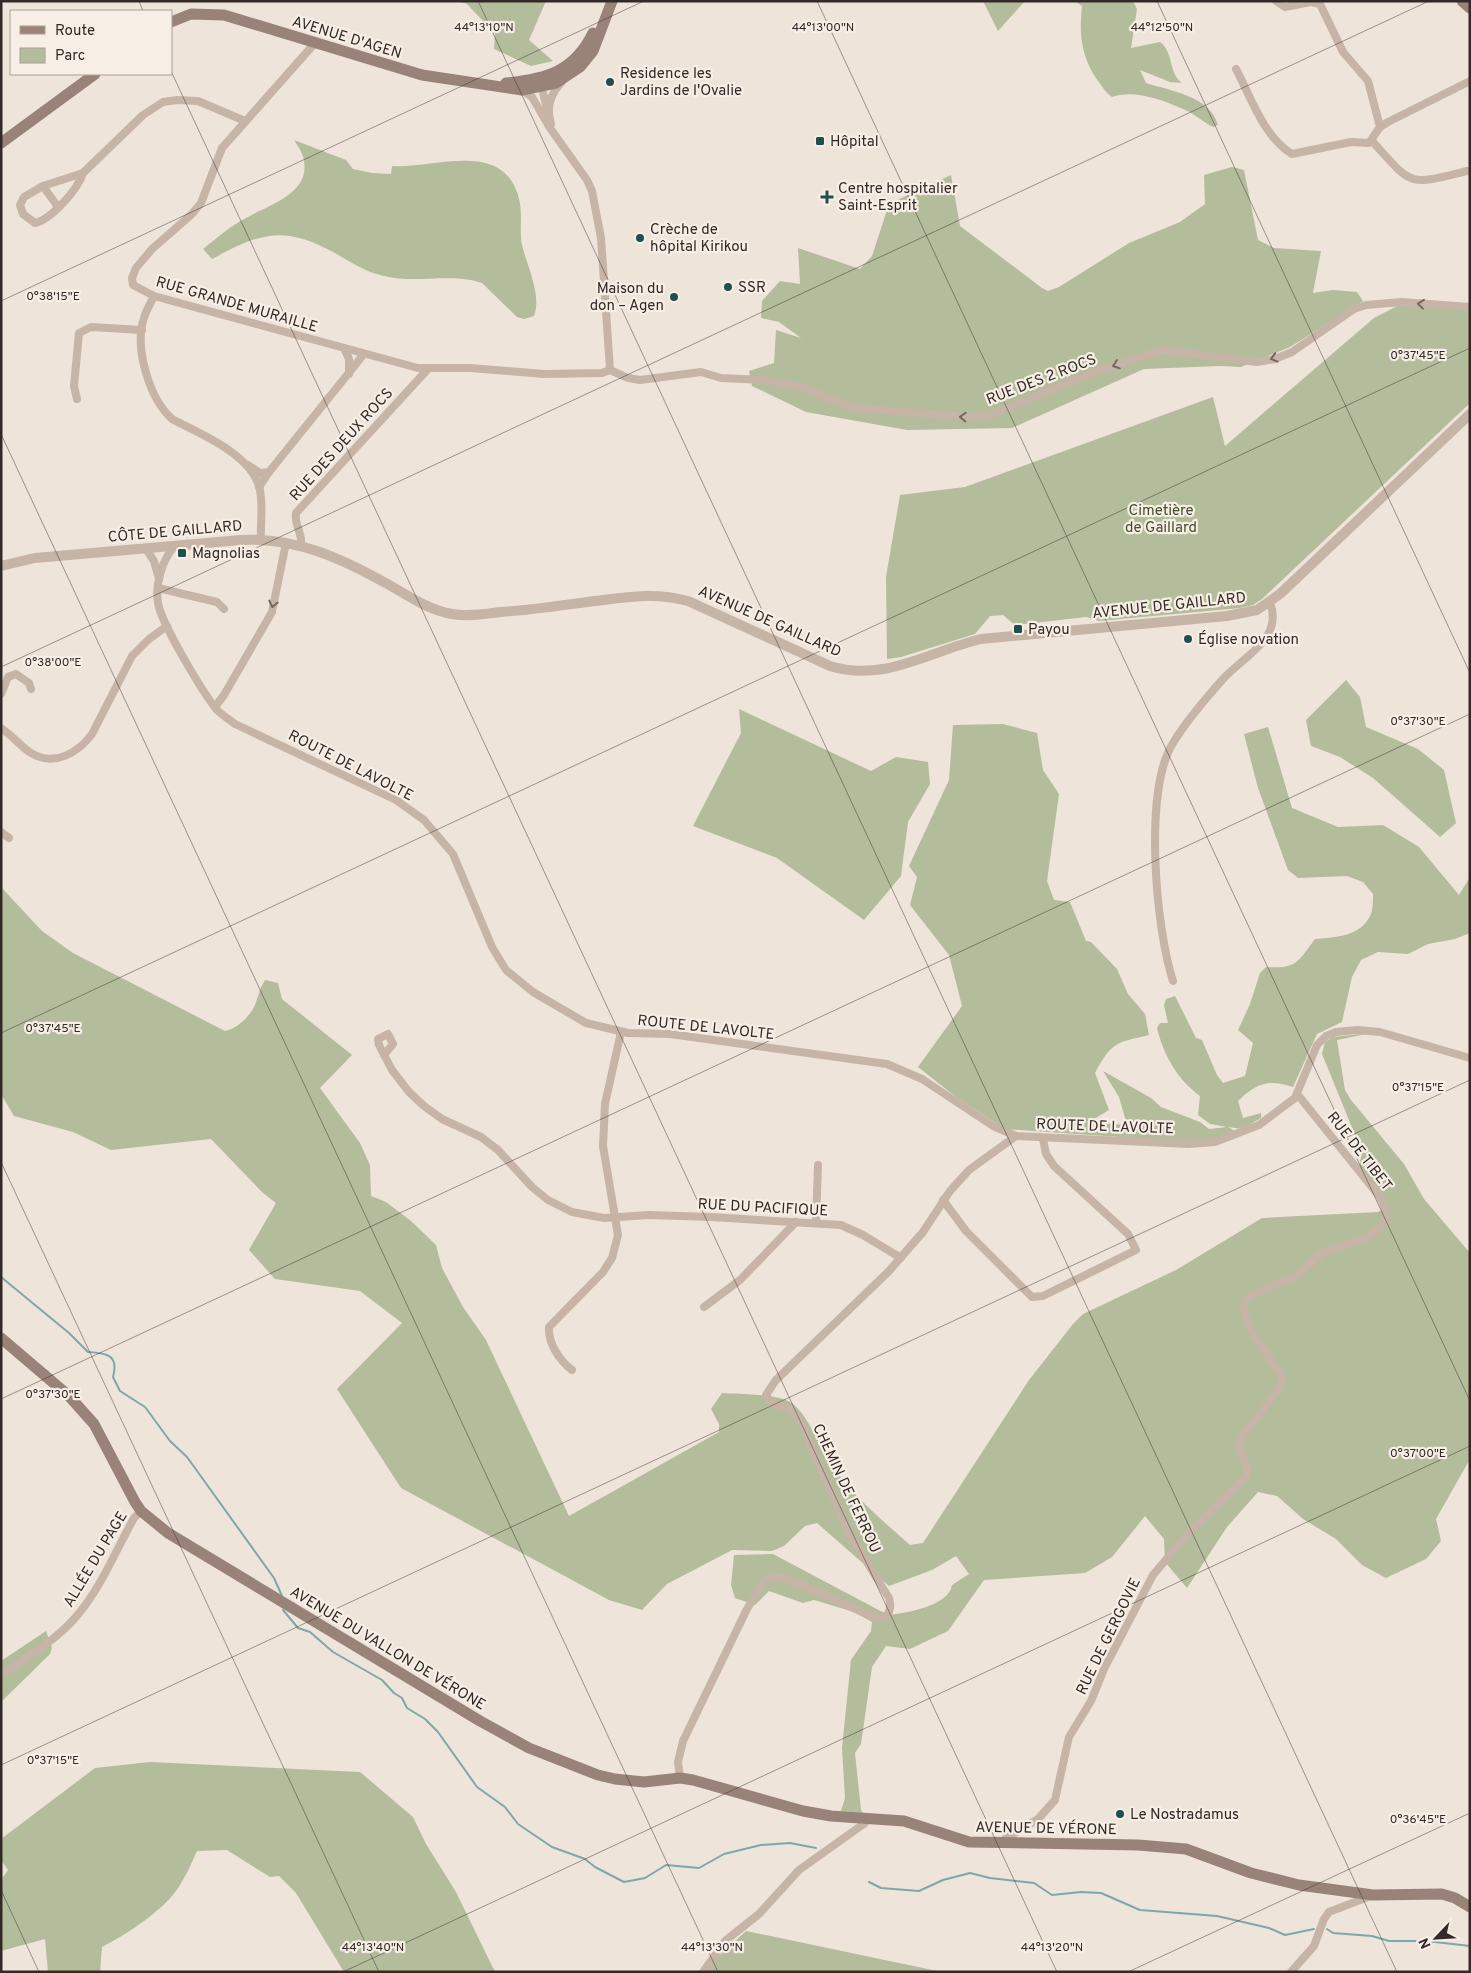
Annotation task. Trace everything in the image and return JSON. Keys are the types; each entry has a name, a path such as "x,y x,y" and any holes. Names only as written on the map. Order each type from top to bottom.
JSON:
{"main road":[{"path":"533,86 558,72 578,56 589,42 610,1"},
{"path":"533,86 556,83 574,72 592,51 610,1"},
{"path":"1462,1 1470,8"},
{"name":"AVENUE D'AGEN","path":"172,22 191,14 224,15 422,75 487,86 533,86"},
{"path":"1,143 94,75"},
{"name":"AVENUE DU VALLON DE VÉRONE","path":"1,1338 69,1396 94,1424 106,1443 122,1479 141,1511 168,1533 529,1748 598,1775 616,1779 644,1782 680,1778 704,1782 803,1811 855,1818"},
{"name":"AVENUE DE VÉRONE","path":"855,1818 904,1821 962,1841 1138,1845 1186,1849 1272,1879 1373,1895 1442,1894 1455,1898 1470,1907"}],"street":[{"path":"1276,1 1285,7 1311,2 1320,4 1343,52 1368,81 1380,127"},
{"name":"RUE GRANDE MURAILLE","path":"314,43 222,148 201,203 152,249 136,268 132,278 133,286 154,296 402,365 428,369 470,368 544,374 602,373 610,370"},
{"path":"1236,68 1271,134 1283,148 1292,154 1351,142 1372,141"},
{"path":"548,109 554,91 574,72"},
{"path":"1372,141 1380,127 1470,81"},
{"path":"533,86 537,105 587,180 598,217 610,370"},
{"path":"533,86 537,105"},
{"path":"533,86 548,109 554,130 564,148"},
{"path":"82,173 44,186 24,197 20,205 23,214 30,221 38,223 58,207 75,189 82,173 143,115 163,102 177,100 198,101 245,121"},
{"path":"1372,141 1402,174 1412,180 1428,180 1467,171"},
{"path":"44,186 58,207"},
{"path":"154,296 143,319 145,372 151,390 164,411 172,418 235,455 260,473 269,472"},
{"name":"RUE DES 2 ROCS","path":"610,370 628,378 640,380 701,372 721,378 766,380 804,388 853,408 970,417 990,415 1151,352 1172,350 1257,362 1275,359 1292,352 1354,309 1366,305 1391,301 1470,307"},
{"path":"78,399 74,386 79,333 91,327 142,330"},
{"path":"344,348 349,359 349,374"},
{"path":"259,487 364,354"},
{"name":"RUE DES DEUX ROCS","path":"301,545 302,538 296,520 296,513 428,369"},
{"name":"AVENUE DE GAILLARD","path":"349,563 427,606 452,615 465,616 517,611 639,595 665,595 688,601 830,666 855,672 890,670 955,645 981,639 1227,616 1257,610 1270,603 1470,414"},
{"path":"235,455 252,474 259,487 261,540"},
{"name":"CÔTE DE GAILLARD","path":"1,566 35,558 261,540 301,545 349,563"},
{"path":"215,707 224,695 272,612 286,543"},
{"path":"159,584 166,557 175,546"},
{"path":"146,549 154,562 159,584"},
{"path":"159,584 217,602 224,609"},
{"name":"ROUTE DE LAVOLTE","path":"159,584 158,606 167,626 215,707 235,724 396,800 417,814 453,854 492,947 506,970 533,992 586,1023 621,1032 670,1034 887,1064 922,1079 1002,1131 1016,1136 1043,1139 1189,1144 1215,1142 1259,1125 1298,1094"},
{"path":"1173,981 1156,896 1157,806 1161,775 1171,746 1191,718 1224,678 1264,642 1272,620 1270,603"},
{"path":"1,728 31,752 45,758 59,758 72,753 84,745 92,734 132,656 149,639 167,626"},
{"path":"1,694 8,677 16,674 29,683 31,689"},
{"path":"1,832 9,838"},
{"path":"1298,1094 1317,1046 1326,1036 1336,1032 1357,1030 1380,1032 1470,1058"},
{"path":"572,1370 563,1363 551,1342 550,1327 608,1264 616,1248 618,1235 602,1146 605,1104 621,1032"},
{"name":"RUE DU PACIFIQUE","path":"384,1055 409,1092 424,1106 442,1119 481,1137 498,1150 532,1187 548,1200 572,1212 593,1218 649,1215 841,1225 863,1235 901,1258"},
{"name":"RUE DE TIBET","path":"1249,1296 1297,1276 1321,1254 1370,1236 1386,1222 1385,1208 1380,1197 1298,1094"},
{"path":"999,1147 1004,1137 1002,1131"},
{"name":"CHEMIN DE FERROU","path":"680,1778 678,1762 683,1741 747,1609 764,1580 774,1577 786,1578 876,1618 888,1614 889,1598 849,1533 802,1423 792,1410 771,1403 765,1396 775,1382 901,1258 944,1200 976,1162 1016,1136"},
{"path":"944,1200 960,1226 1032,1297 1043,1296 1136,1250 1128,1234 1049,1159 1043,1139"},
{"path":"816,1223 818,1165"},
{"path":"704,1307 740,1280 796,1222"},
{"name":"RUE DE GERGOVIE","path":"1003,1843 1005,1839 1038,1819 1055,1800 1069,1737 1091,1702 1104,1669 1153,1575 1190,1531 1246,1476 1248,1467 1239,1449 1240,1442 1255,1417 1283,1383 1280,1374 1255,1335 1244,1313 1244,1301 1249,1296"},
{"name":"ALLÉE DU PAGE","path":"1,1675 47,1644 74,1620 98,1587 134,1518 141,1511"},
{"path":"703,1972 725,1941 759,1914 799,1870 826,1848 865,1823 868,1818"},
{"path":"1291,1972 1314,1946 1329,1912 1368,1899 1373,1895"}],"green space":[{"path":"458,1 546,1 529,40 553,61 531,66 494,49 495,34 467,4"},
{"path":"983,1 1025,1 998,31"},
{"path":"1075,1 1133,1 1137,9 1131,48 1160,42 1167,51 1175,74 1182,83 1170,82 1140,70 1146,83 1178,92 1198,101 1214,115 1218,125 1213,127 1187,111 1157,99 1129,94 1112,97 1096,78 1087,61 1081,35 1082,6"},
{"path":"294,140 346,160 353,169 372,173 391,174 392,166 466,161 483,163 499,169 511,180 519,199 522,245 535,290 536,308 534,316 524,319 517,317 482,283 449,278 405,279 384,276 364,269 315,243 285,235 257,238 212,259 203,249 235,225 286,197 301,182 304,172 304,161"},
{"path":"1232,167 1244,170 1258,240 1274,248 1321,251 1313,293 1333,290 1357,292 1363,301 1290,347 1241,367 1144,369 1012,428 907,430 806,412 752,386 749,371 774,363 776,330 801,338 779,322 761,318 762,301 780,281 800,284 798,248 860,269 872,256 889,204 951,175 960,226 1048,291 1059,287 1129,243 1180,222 1205,204 1204,175"},
{"name":"Cimetière de Gaillard","path":"1401,304 1470,310 1470,403 1262,599 1253,605 1240,608 1099,621 1086,617 1015,625 1003,615 990,616 975,634 901,657 887,659 886,577 900,495 965,487 1213,397 1225,446 1374,318"},
{"path":"1346,680 1360,697 1366,727 1418,749 1444,770 1456,823 1440,837 1373,778 1340,757 1311,746 1306,720"},
{"path":"739,709 871,771 896,757 928,762 930,784 908,822 901,876 864,920 777,858 693,826 741,733"},
{"path":"1003,724 1037,733 1043,770 1059,794 1047,881 1054,900 1070,902 1086,941 1091,942 1117,969 1128,994 1145,1014 1149,1035 1116,1045 1106,1055 1095,1073 1109,1110 1089,1122 1127,1125 1119,1097 1103,1071 1151,1098 1161,1107 1200,1122 1209,1129 1227,1127 1210,1124 1198,1115 1200,1096 1178,1074 1163,1048 1157,1028 1160,1023 1168,1023 1164,1005 1166,999 1175,996 1196,1038 1202,1040 1217,1075 1223,1083 1245,1076 1253,1043 1238,1030 1250,1004 1260,973 1266,967 1291,965 1305,953 1315,939 1339,936 1354,931 1367,922 1371,914 1373,894 1363,882 1347,876 1298,878 1288,870 1258,788 1244,734 1268,727 1292,808 1338,827 1383,825 1419,847 1459,895 1470,877 1470,933 1455,939 1428,944 1408,954 1378,952 1361,960 1352,977 1342,1022 1317,1034 1293,1087 1277,1083 1263,1084 1251,1090 1238,1101 1243,1118 1261,1113 1261,1118 1242,1129 1228,1127 1235,1131 1211,1141 1163,1140 1005,1129 956,1097 918,1067 962,1006 949,955 910,905 917,877 909,866 949,780 953,725"},
{"path":"1,887 42,931 73,953 225,1031 230,1030 248,1016 254,1007 265,980 278,983 282,999 352,1055 320,1088 360,1143 370,1165 371,1196 386,1202 411,1221 436,1245 442,1268 463,1307 486,1340 569,1516 719,1432 719,1424 711,1409 722,1393 757,1395 784,1399 796,1407 808,1422 832,1466 849,1488 910,1545 923,1543 1029,1380 1083,1314 1176,1270 1262,1218 1378,1212 1388,1207 1382,1193 1359,1167 1362,1152 1322,1054 1325,1042 1333,1037 1371,1033 1337,1040 1345,1090 1351,1100 1404,1164 1424,1199 1470,1253 1470,1459 1436,1519 1441,1541 1426,1559 1386,1578 1362,1565 1336,1539 1303,1519 1277,1496 1258,1492 1227,1527 1187,1588 1165,1562 1164,1539 1145,1516 1112,1557 1085,1573 984,1580 948,1631 910,1649 886,1646 872,1667 861,1744 855,1753 861,1810 863,1813 841,1811 845,1798 842,1748 851,1660 871,1631 872,1622 854,1612 814,1600 803,1603 769,1591 755,1605 735,1598 731,1585 734,1555 773,1554 888,1615 926,1607 943,1598 949,1592 952,1585 969,1574 956,1556 932,1570 889,1586 817,1523 805,1526 784,1546 772,1551 732,1550 667,1584 642,1610 609,1600 401,1488 337,1389 402,1323 360,1291 275,1279 249,1250 276,1203 263,1193 211,1139 111,1150 73,1132 14,1116 1,1094"},
{"path":"46,1631 52,1648 50,1654 1,1702 1,1661"},
{"path":"150,1762 360,1772 413,1817 426,1844 456,1892 495,1972 344,1972 296,1893 279,1876 270,1877 227,1850 197,1851 183,1881 166,1903 134,1928 102,1947 100,1972 48,1972 45,1939 1,1951 1,1880 8,1870 1,1860 1,1839 95,1768"},
{"path":"746,1931 942,1972 702,1972"}],"waterway":[{"path":"1,1277 69,1333 88,1352 101,1353 113,1360 113,1377 120,1391 145,1407 170,1441 187,1457 274,1578 282,1596"},
{"path":"283,1610 298,1628 310,1632 333,1652 382,1680 394,1693 402,1698 407,1708 425,1719 438,1732 477,1787 505,1807 518,1824 552,1847 585,1859 595,1867 624,1882 645,1878 666,1865 699,1868 724,1854 761,1845 790,1843 816,1848"},
{"path":"869,1882 881,1888 919,1891 943,1880 970,1873 990,1878 1034,1883 1052,1895 1081,1892 1101,1893 1140,1910 1217,1916 1269,1928 1285,1935 1314,1929"},
{"path":"1327,1929 1333,1933 1372,1936 1389,1941 1426,1941 1470,1946"}],"place":[{"name":"Residence les Jardins de l'Ovalie","path":"610,82"},
{"name":"Hôpital","path":"820,141"},
{"name":"Centre hospitalier Saint-Esprit","path":"827,197"},
{"name":"Crèche de hôpital Kirikou","path":"640,238"},
{"name":"SSR","path":"728,287"},
{"name":"Maison du don – Agen","path":"674,297"},
{"name":"Magnolias","path":"182,553"},
{"name":"Payou","path":"1018,629"},
{"name":"Église novation","path":"1188,639"},
{"name":"Le Nostradamus","path":"1120,1814"}]}
